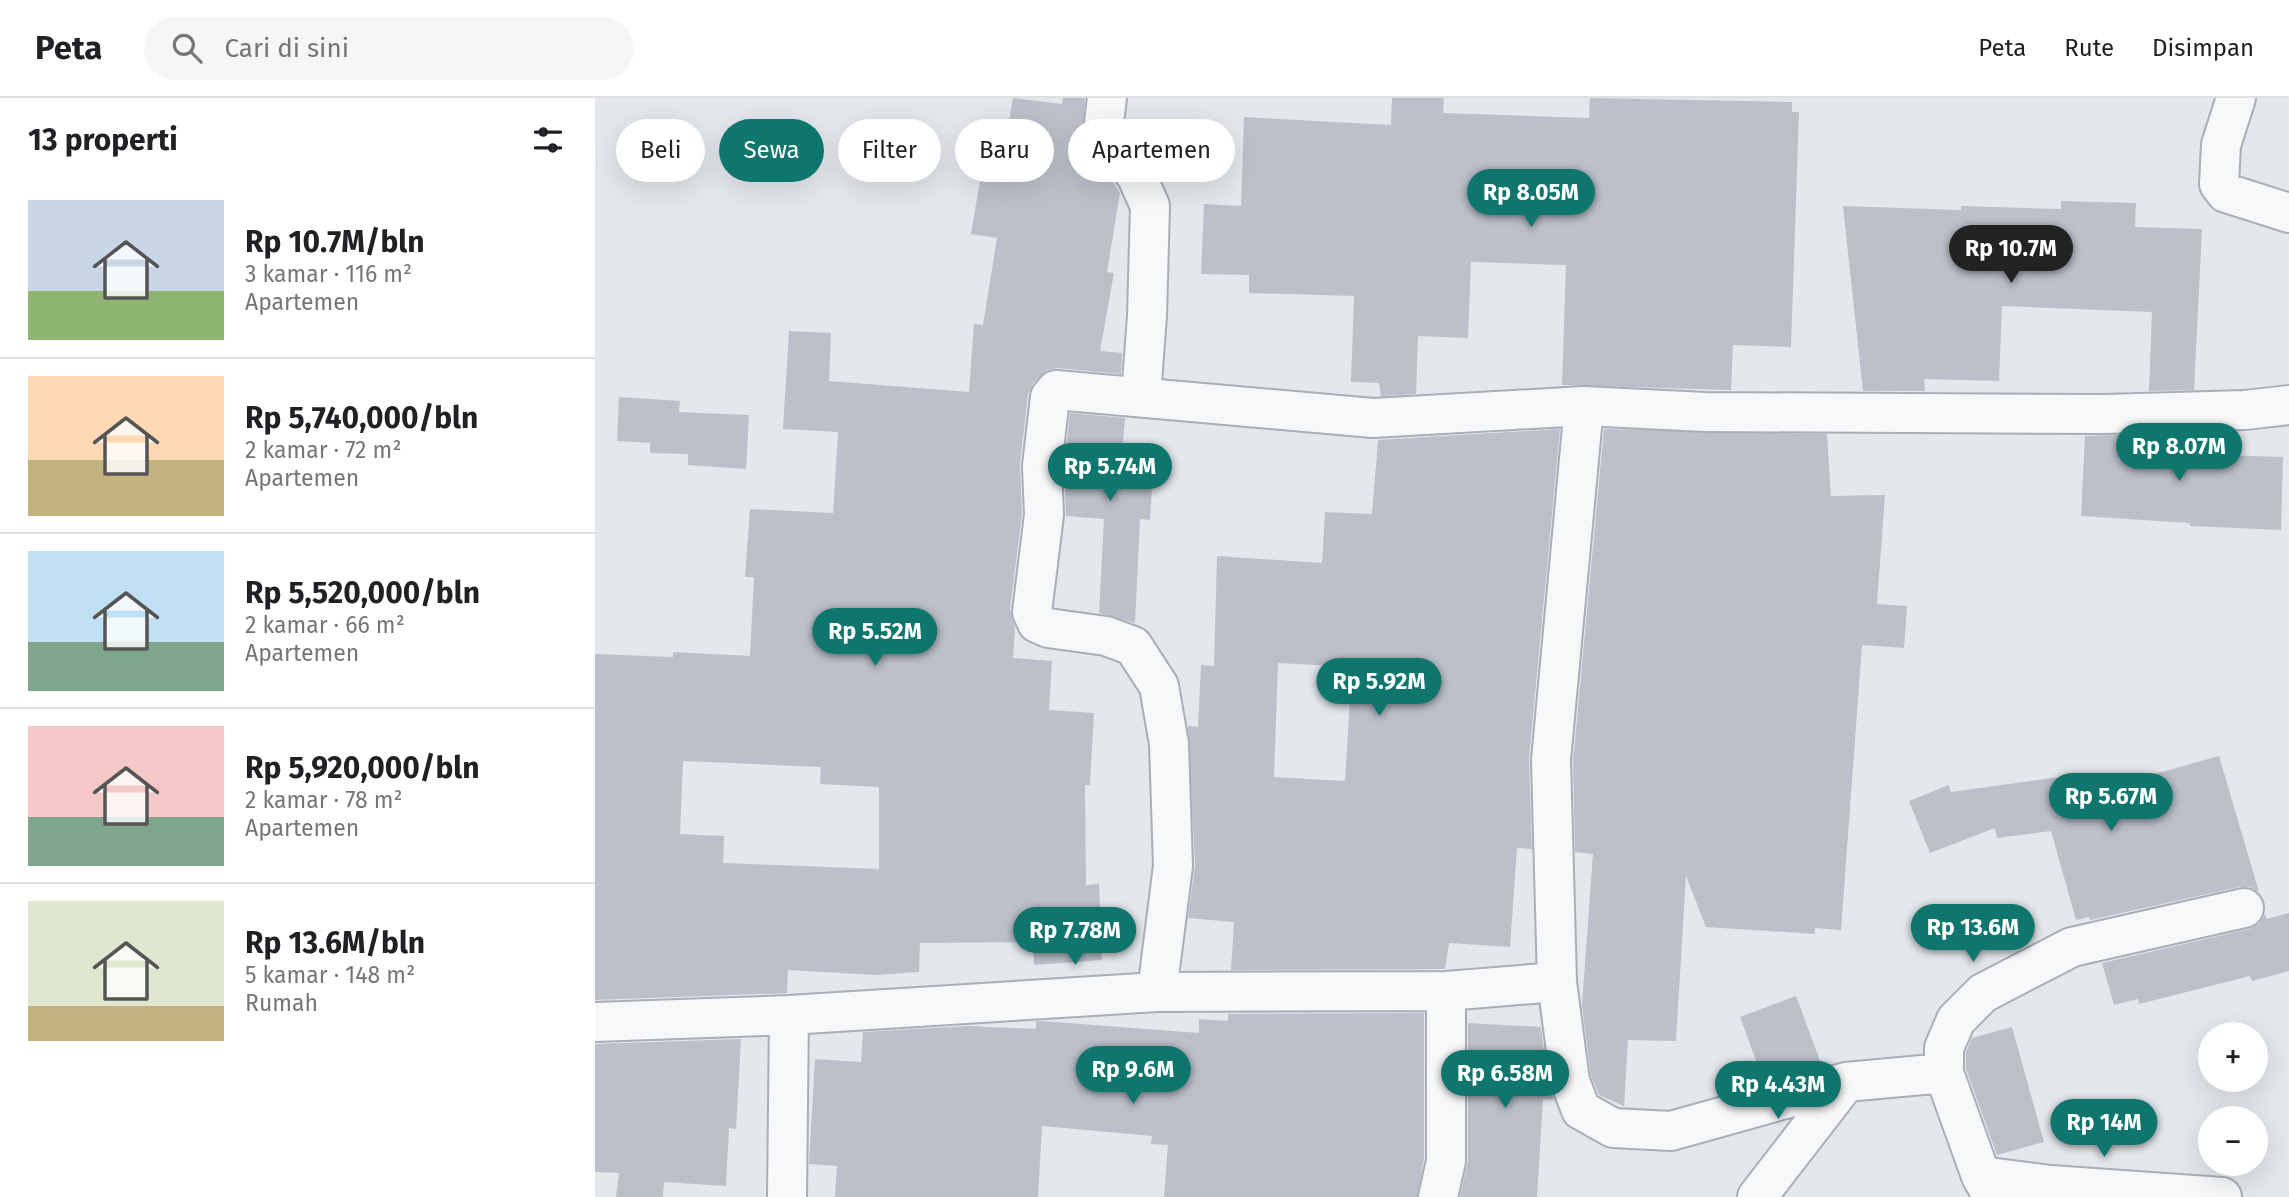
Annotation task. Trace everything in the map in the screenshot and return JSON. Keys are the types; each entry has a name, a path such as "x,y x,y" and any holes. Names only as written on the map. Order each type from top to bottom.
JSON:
{"street":[{"path":"1107,98 1104,122 1110,142 1136,175 1150,206 1147,316 1141,396"},
{"path":"2236,98 2221,145 2219,184 2226,193 2289,213"},
{"path":"1157,992 1173,866 1169,744 1159,687 1133,646 1106,636 1048,628 1037,623 1031,612 1044,515 1042,466 1050,397 1056,390 1063,388 1373,418 1584,406 1705,412 2104,414 2245,410 2289,405"},
{"path":"1584,406 1551,760 1557,982 1570,1081 1581,1110 1613,1128 1671,1131 1846,1082 1944,1073"},
{"path":"2222,1197 2051,1185 1987,1187 1944,1073 1944,1048 1956,1020 1983,993 2072,947 2244,908"},
{"path":"595,1022 789,1015 1157,992 1445,991 1557,982"},
{"path":"1438,1197 1446,1161 1445,991"},
{"path":"787,1197 789,1015"},
{"path":"1757,1197 1846,1082"}],"building":[{"path":"1013,98 1062,104 1063,98 1085,98 1084,119 1068,119 1068,182 1113,182 1120,193 1107,272 1114,273 1100,351 1122,353 1121,374 1057,368 1047,370 1033,383 1028,394 1020,463 1022,514 1010,609 1015,628 1013,658 1052,661 1049,710 1094,713 1090,785 1085,785 1086,885 1099,884 1102,960 1034,965 1033,942 920,943 919,972 875,975 788,970 787,993 595,1000 595,654 673,657 673,652 750,656 754,577 745,577 750,509 833,513 838,432 783,429 789,331 831,333 829,381 969,392 974,324 983,325 997,238 971,234 980,182 1054,182 1054,119 1009,119","holes":["683,761 821,767 820,784 879,787 879,869 723,863 724,836 680,834"]},
{"path":"1392,98 1444,98 1443,113 1589,118 1590,98 1792,102 1792,112 1799,112 1791,347 1733,345 1731,390 1562,385 1566,265 1471,262 1468,338 1418,336 1416,394 1381,396 1379,383 1351,382 1354,296 1249,293 1249,275 1201,274 1204,204 1241,206 1244,117 1391,125"},
{"path":"2061,201 2136,203 2135,227 2202,229 2194,390 2149,391 2152,312 2002,306 1999,381 1924,379 1925,391 1863,391 1843,206 1961,210 1961,206 2061,209"},
{"path":"619,397 680,401 679,412 749,415 746,469 688,465 688,454 650,453 650,443 617,441"},
{"path":"1070,413 1125,418 1122,455 1154,457 1150,520 1140,519 1135,623 1099,613 1104,519 1066,516 1064,467"},
{"path":"1560,429 1529,758 1532,849 1517,848 1510,947 1449,943 1445,969 1231,970 1234,922 1188,918 1195,865 1188,726 1198,727 1201,665 1214,666 1217,556 1322,563 1325,512 1372,514 1378,440","holes":["1278,663 1352,667 1345,781 1274,777"]},
{"path":"1604,429 1827,434 1831,496 1885,495 1877,604 1907,606 1904,648 1862,645 1841,930 1815,928 1815,934 1706,927 1686,876 1676,1041 1628,1040 1624,1106 1599,1095 1591,1076 1582,1005 1593,854 1575,852 1573,761"},
{"path":"2192,433 2191,454 2283,457 2281,530 2190,526 2190,523 2081,516 2085,436"},
{"path":"2219,756 2259,892 2250,887 2239,887 2090,920 2089,917 2076,920 2051,831 1997,838 1995,828 1930,853 1909,801 1949,785 1951,792 2060,777 2061,783 2110,774 2112,786"},
{"path":"2289,913 2289,971 2252,981 2250,976 2139,1004 2138,999 2114,1005 2102,963 2249,929 2259,924 2265,914 2267,919"},
{"path":"1796,996 1822,1066 1774,1079 1767,1063 1758,1066 1740,1017"},
{"path":"1424,1013 1424,1159 1417,1197 1164,1197 1168,1145 1151,1144 1152,1136 1042,1126 1038,1197 835,1197 837,1166 809,1164 815,1059 861,1062 863,1032 968,1026 1036,1029 1036,1021 1041,1021 1199,1033 1199,1019 1228,1021 1228,1014"},
{"path":"1468,1023 1541,1027 1548,1084 1554,1100 1543,1099 1537,1197 1460,1197 1468,1161"},
{"path":"2012,1027 2044,1142 1997,1155 1966,1069 1966,1052 1972,1038"},
{"path":"741,1039 736,1129 729,1128 726,1186 664,1182 663,1197 616,1197 619,1173 595,1172 595,1044"}]}
